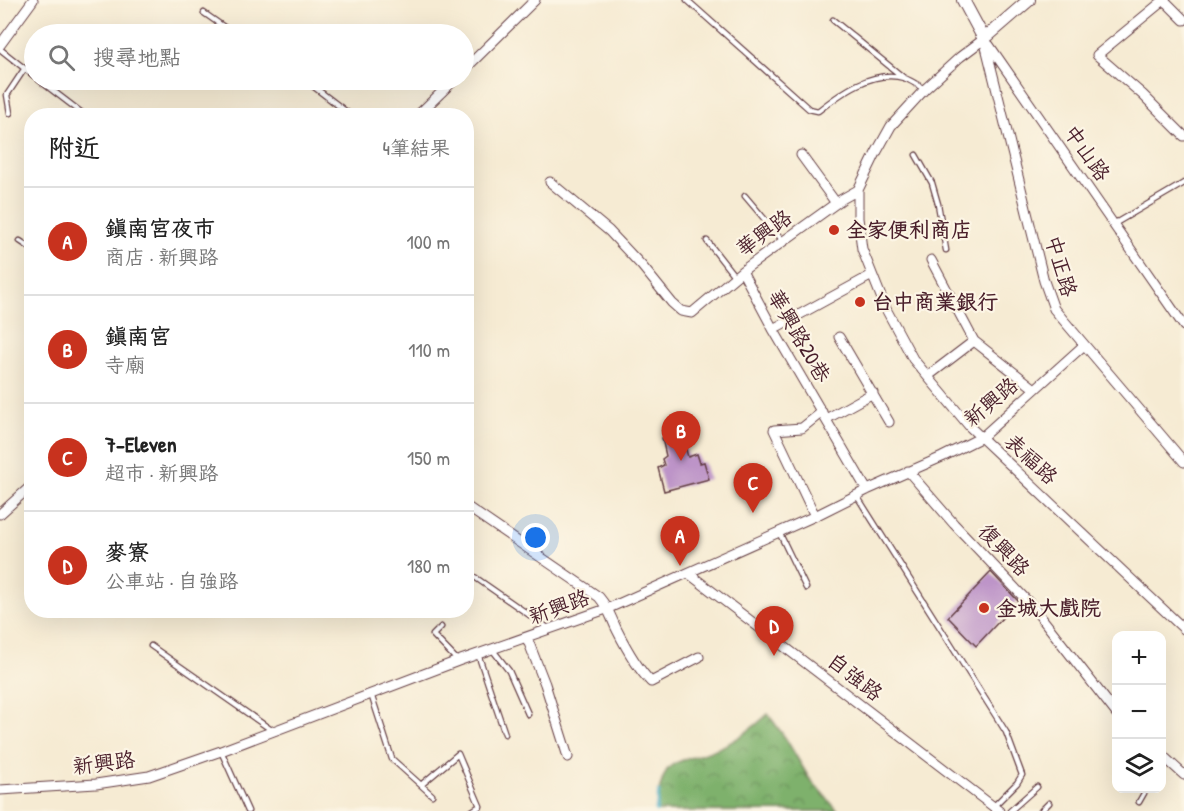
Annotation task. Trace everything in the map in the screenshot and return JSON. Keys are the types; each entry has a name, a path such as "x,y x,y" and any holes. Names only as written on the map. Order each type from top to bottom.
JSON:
{"street":[{"path":"0,47 33,0"},
{"path":"474,60 535,0"},
{"name":"中山路","path":"963,0 984,39 1184,326"},
{"path":"858,190 891,126 925,89 960,57 1029,0"},
{"path":"1184,20 1164,0 1097,55 1143,95 1184,136"},
{"name":"中正路","path":"984,39 1044,282 1054,309 1083,346 1184,462"},
{"path":"425,108 444,90"},
{"path":"801,155 836,203"},
{"name":"華興路","path":"550,182 609,231 672,303 681,310 692,313 739,274 836,203 858,190"},
{"name":"表福路","path":"858,190 858,218 862,249 886,309 913,359 970,427 1184,629"},
{"path":"931,260 974,341 1035,389"},
{"name":"華興路20巷","path":"739,274 867,490"},
{"path":"773,329 872,275"},
{"name":"華興路20巷","path":"840,337 889,422"},
{"path":"928,376 974,341"},
{"name":"新興路","path":"0,790 96,784 149,776 221,752 458,661 609,608 815,516 982,437 1083,346"},
{"path":"815,516 774,430 802,428 824,415 873,393"},
{"name":"復興路","path":"908,471 954,524 1033,607 1112,708"},
{"path":"0,514 24,492"},
{"path":"474,511 599,597 609,608 617,630 651,682 699,657"},
{"name":"自強路","path":"688,573 996,809"},
{"path":"527,638 568,756"},
{"path":"1166,761 1184,775"}],"lane":[{"path":"687,0 809,110 818,111 854,86 871,79 904,78"},
{"path":"204,13 220,24"},
{"path":"833,20 904,78 925,89"},
{"path":"0,47 24,67"},
{"path":"10,113 7,95 24,70"},
{"path":"52,90 76,108"},
{"path":"318,90 342,108"},
{"path":"916,155 932,183 946,250"},
{"path":"1114,224 1184,183"},
{"path":"745,196 784,242"},
{"path":"20,241 24,244"},
{"path":"707,241 739,274"},
{"path":"856,496 1006,732 1022,775 996,809"},
{"path":"779,532 806,588"},
{"path":"474,577 549,628"},
{"path":"441,627 433,635 458,661"},
{"path":"151,646 273,732"},
{"path":"492,649 509,671 528,714"},
{"path":"478,654 505,734"},
{"path":"371,694 392,759 432,795"},
{"path":"221,752 248,811"},
{"path":"421,785 458,754 480,806 472,811"},
{"path":"1010,811 1037,787"},
{"path":"1139,802 1145,793"},
{"path":"1041,811 1049,803"}],"green space":[{"path":"768,714 809,778 838,811 656,811 661,785 669,767 726,745 743,735"}],"building":[{"path":"681,432 688,457 697,454 700,463 704,462 709,479 664,491 658,468 664,465 662,459 666,456 662,438"},
{"name":"金城大戲院","path":"991,572 1018,601 976,646 948,617"}],"waterway":[{"path":"656,811 659,792"}],"place":[{"name":"全家便利商店","path":"834,230"},
{"name":"台中商業銀行","path":"860,302"},
{"name":"鎮南宮","path":"681,461"},
{"name":"7-Eleven","path":"753,513"},
{"name":"鎮南宮夜市","path":"680,566"},
{"name":"金城大戲院","path":"984,608"},
{"name":"麥寮","path":"774,656"}]}
